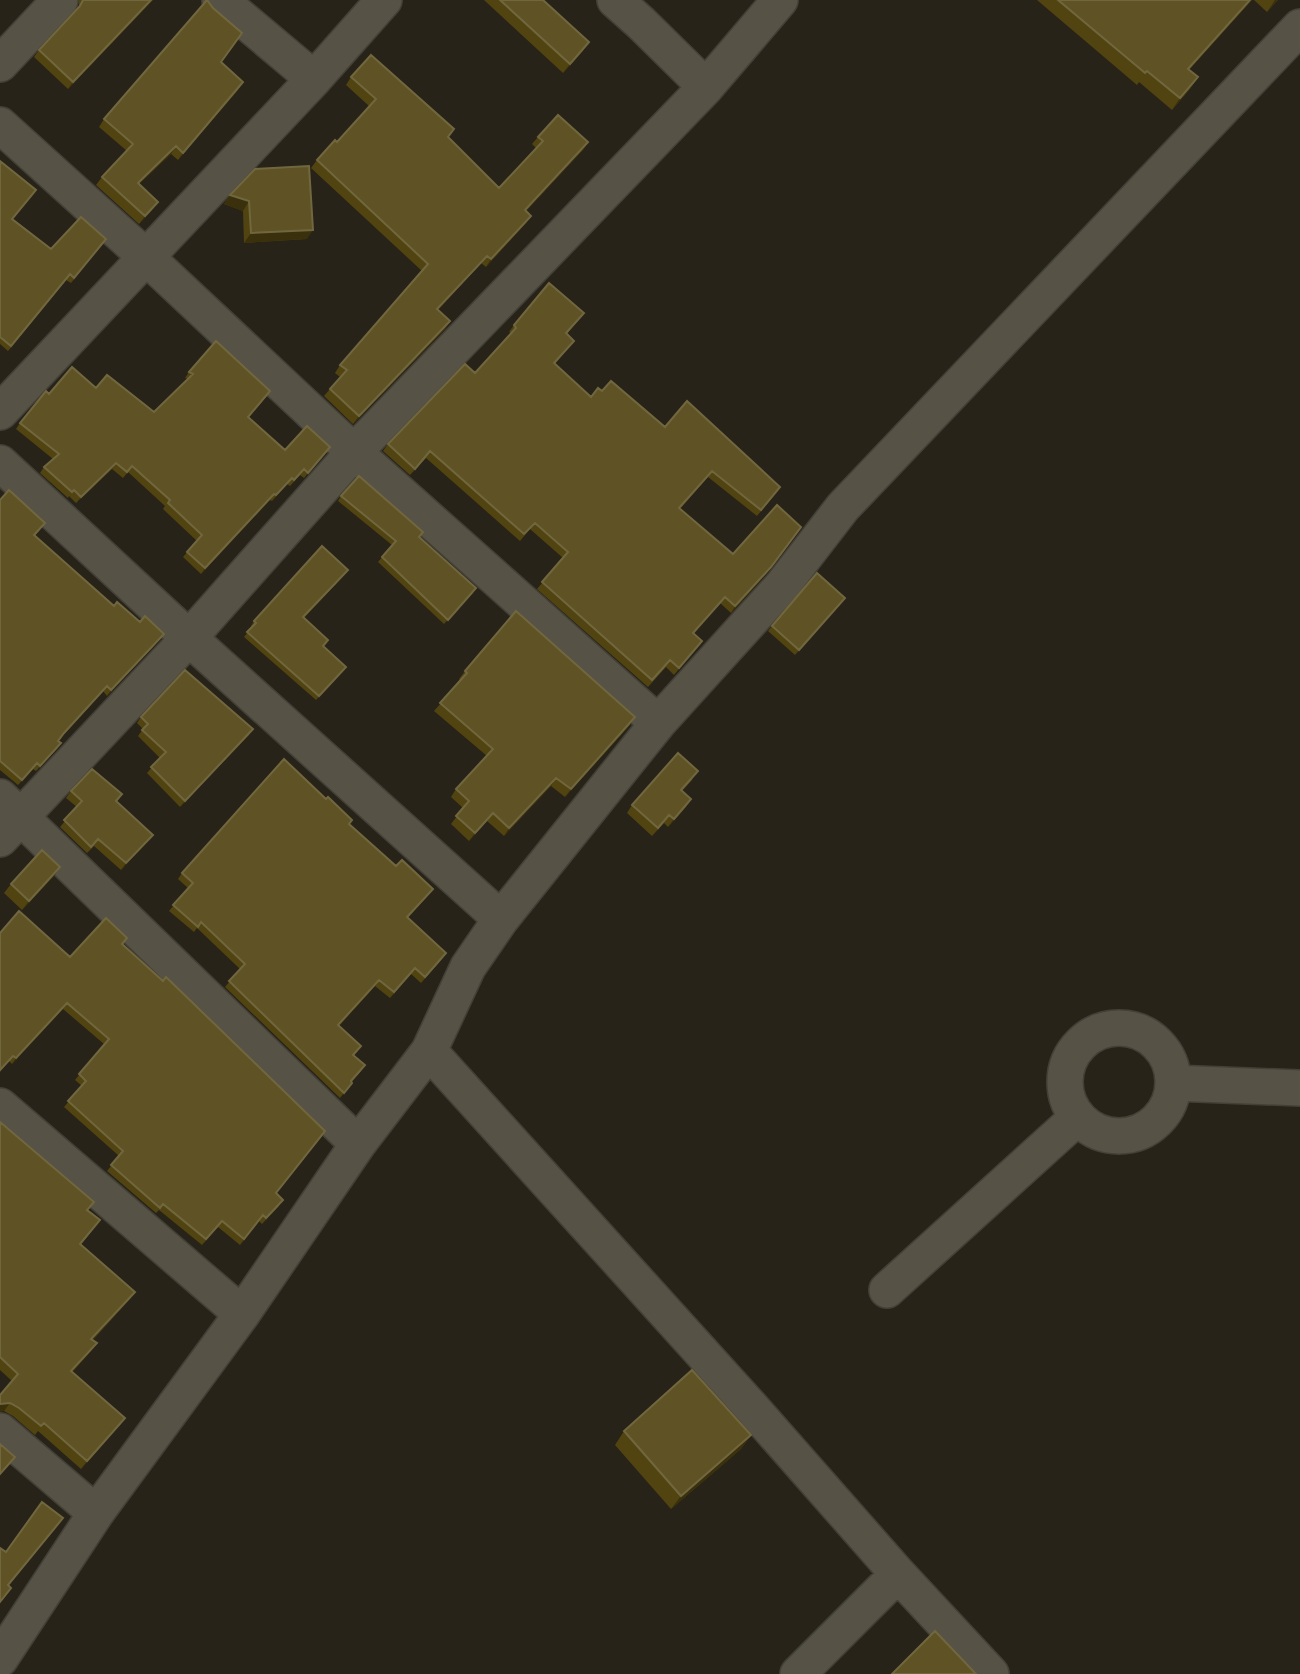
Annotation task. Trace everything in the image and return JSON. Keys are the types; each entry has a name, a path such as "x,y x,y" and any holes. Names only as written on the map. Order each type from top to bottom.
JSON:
{"street":[{"path":"0,64 60,0"},
{"path":"220,0 314,79"},
{"path":"0,412 314,79 384,0"},
{"path":"615,0 642,23 706,88"},
{"path":"358,1144 7,817 189,638 354,452 706,88 780,0"},
{"path":"0,1659 96,1513 242,1314 358,1144 429,1051 468,967 501,919 658,723 782,586 843,507 1300,27"},
{"path":"0,125 146,257 354,452 658,723"},
{"path":"0,463 189,638 501,919"},
{"path":"1123,1029 1144,1034 1166,1055 1173,1083 1171,1098 1165,1111 1155,1122 1130,1135 1115,1136 1101,1133 1078,1117 1066,1090 1066,1075 1069,1060 1088,1038 1101,1031 1123,1029"},
{"path":"429,1051 991,1674"},
{"path":"1173,1083 1300,1088"},
{"path":"0,1106 242,1314"},
{"path":"887,1290 1078,1117"},
{"path":"0,1431 96,1513"},
{"path":"797,1674 898,1574"}],"building":[{"path":"83,0 151,0 73,82 39,50"},
{"path":"207,0 242,33 221,62 243,82 183,153 176,146 138,183 158,202 145,216 102,177 133,144 104,119"},
{"path":"500,0 543,0 589,42 570,64"},
{"path":"1058,0 1250,0 1188,69 1198,77 1180,98 1147,71 1145,73"},
{"path":"371,55 454,129 448,137 499,188 543,141 538,137 558,115 588,142 525,210 531,216 491,259 487,256 437,309 450,321 359,416 330,389 347,370 340,365 428,264 317,160 376,99 351,77"},
{"path":"0,161 36,190 12,219 51,249 81,217 106,239 74,278 70,274 11,346 0,337"},
{"path":"309,166 313,230 251,233 249,201 230,195 255,169"},
{"path":"549,283 584,313 566,333 574,341 554,363 591,397 598,388 602,391 611,381 665,427 687,401 780,487 761,510 712,471 679,508 733,554 777,505 801,527 771,567 735,606 725,597 693,633 702,641 679,668 670,660 652,680 542,582 568,552 535,523 524,534 430,451 415,469 388,444 465,364 475,373 516,328 514,325"},
{"path":"216,341 270,391 248,417 285,450 307,426 330,447 308,473 304,469 274,494 205,568 187,552 202,535 168,503 170,500 132,466 127,472 116,463 81,497 44,467 59,454 20,423 46,391 49,394 72,367 96,388 107,375 154,412 193,374 189,372"},
{"path":"359,476 423,532 419,537 476,588 448,620 382,557 396,541 341,496"},
{"path":"9,490 45,523 34,535 114,606 117,602 140,622 145,616 164,634 111,690 107,686 64,733 58,741 61,743 40,766 37,763 22,780 0,761 0,500"},
{"path":"322,546 348,570 303,617 328,640 323,646 346,667 319,696 247,632"},
{"path":"817,573 845,598 799,650 772,626"},
{"path":"516,611 635,717 571,789 556,778 509,828 493,813 475,833 456,816 469,801 456,789 493,749 440,703"},
{"path":"185,670 253,729 185,801 151,767 166,752 142,730 148,724 141,717"},
{"path":"678,753 698,771 681,790 691,799 674,819 669,815 658,828 632,805"},
{"path":"284,759 326,799 328,797 352,820 349,824 396,866 402,860 433,889 407,917 446,953 425,977 415,968 394,992 379,980 338,1025 361,1046 353,1055 365,1065 344,1093 229,981 245,964 201,922 198,927 173,905 193,883 182,873"},
{"path":"92,769 122,794 116,801 153,835 126,863 98,839 91,847 64,820 82,801 71,791"},
{"path":"42,850 60,867 29,901 11,884"},
{"path":"19,911 70,957 106,918 127,938 122,944 163,981 166,977 325,1131 276,1193 283,1200 266,1218 263,1215 244,1239 222,1221 206,1239 163,1204 160,1208 111,1165 123,1151 68,1101 86,1081 79,1074 109,1039 67,1003 16,1058 13,1056 0,1070 0,933"},
{"path":"0,1122 94,1202 87,1210 100,1220 80,1244 135,1292 91,1339 97,1343 71,1371 125,1418 87,1461 44,1423 41,1426 10,1403 0,1404 0,1395 18,1374 0,1357"},
{"path":"692,1370 751,1435 681,1496 624,1431"},
{"path":"0,1444 15,1457 0,1474"},
{"path":"42,1502 63,1518 8,1585 11,1588 0,1602 0,1548 6,1552"},
{"path":"935,1631 976,1674 892,1674"}]}
